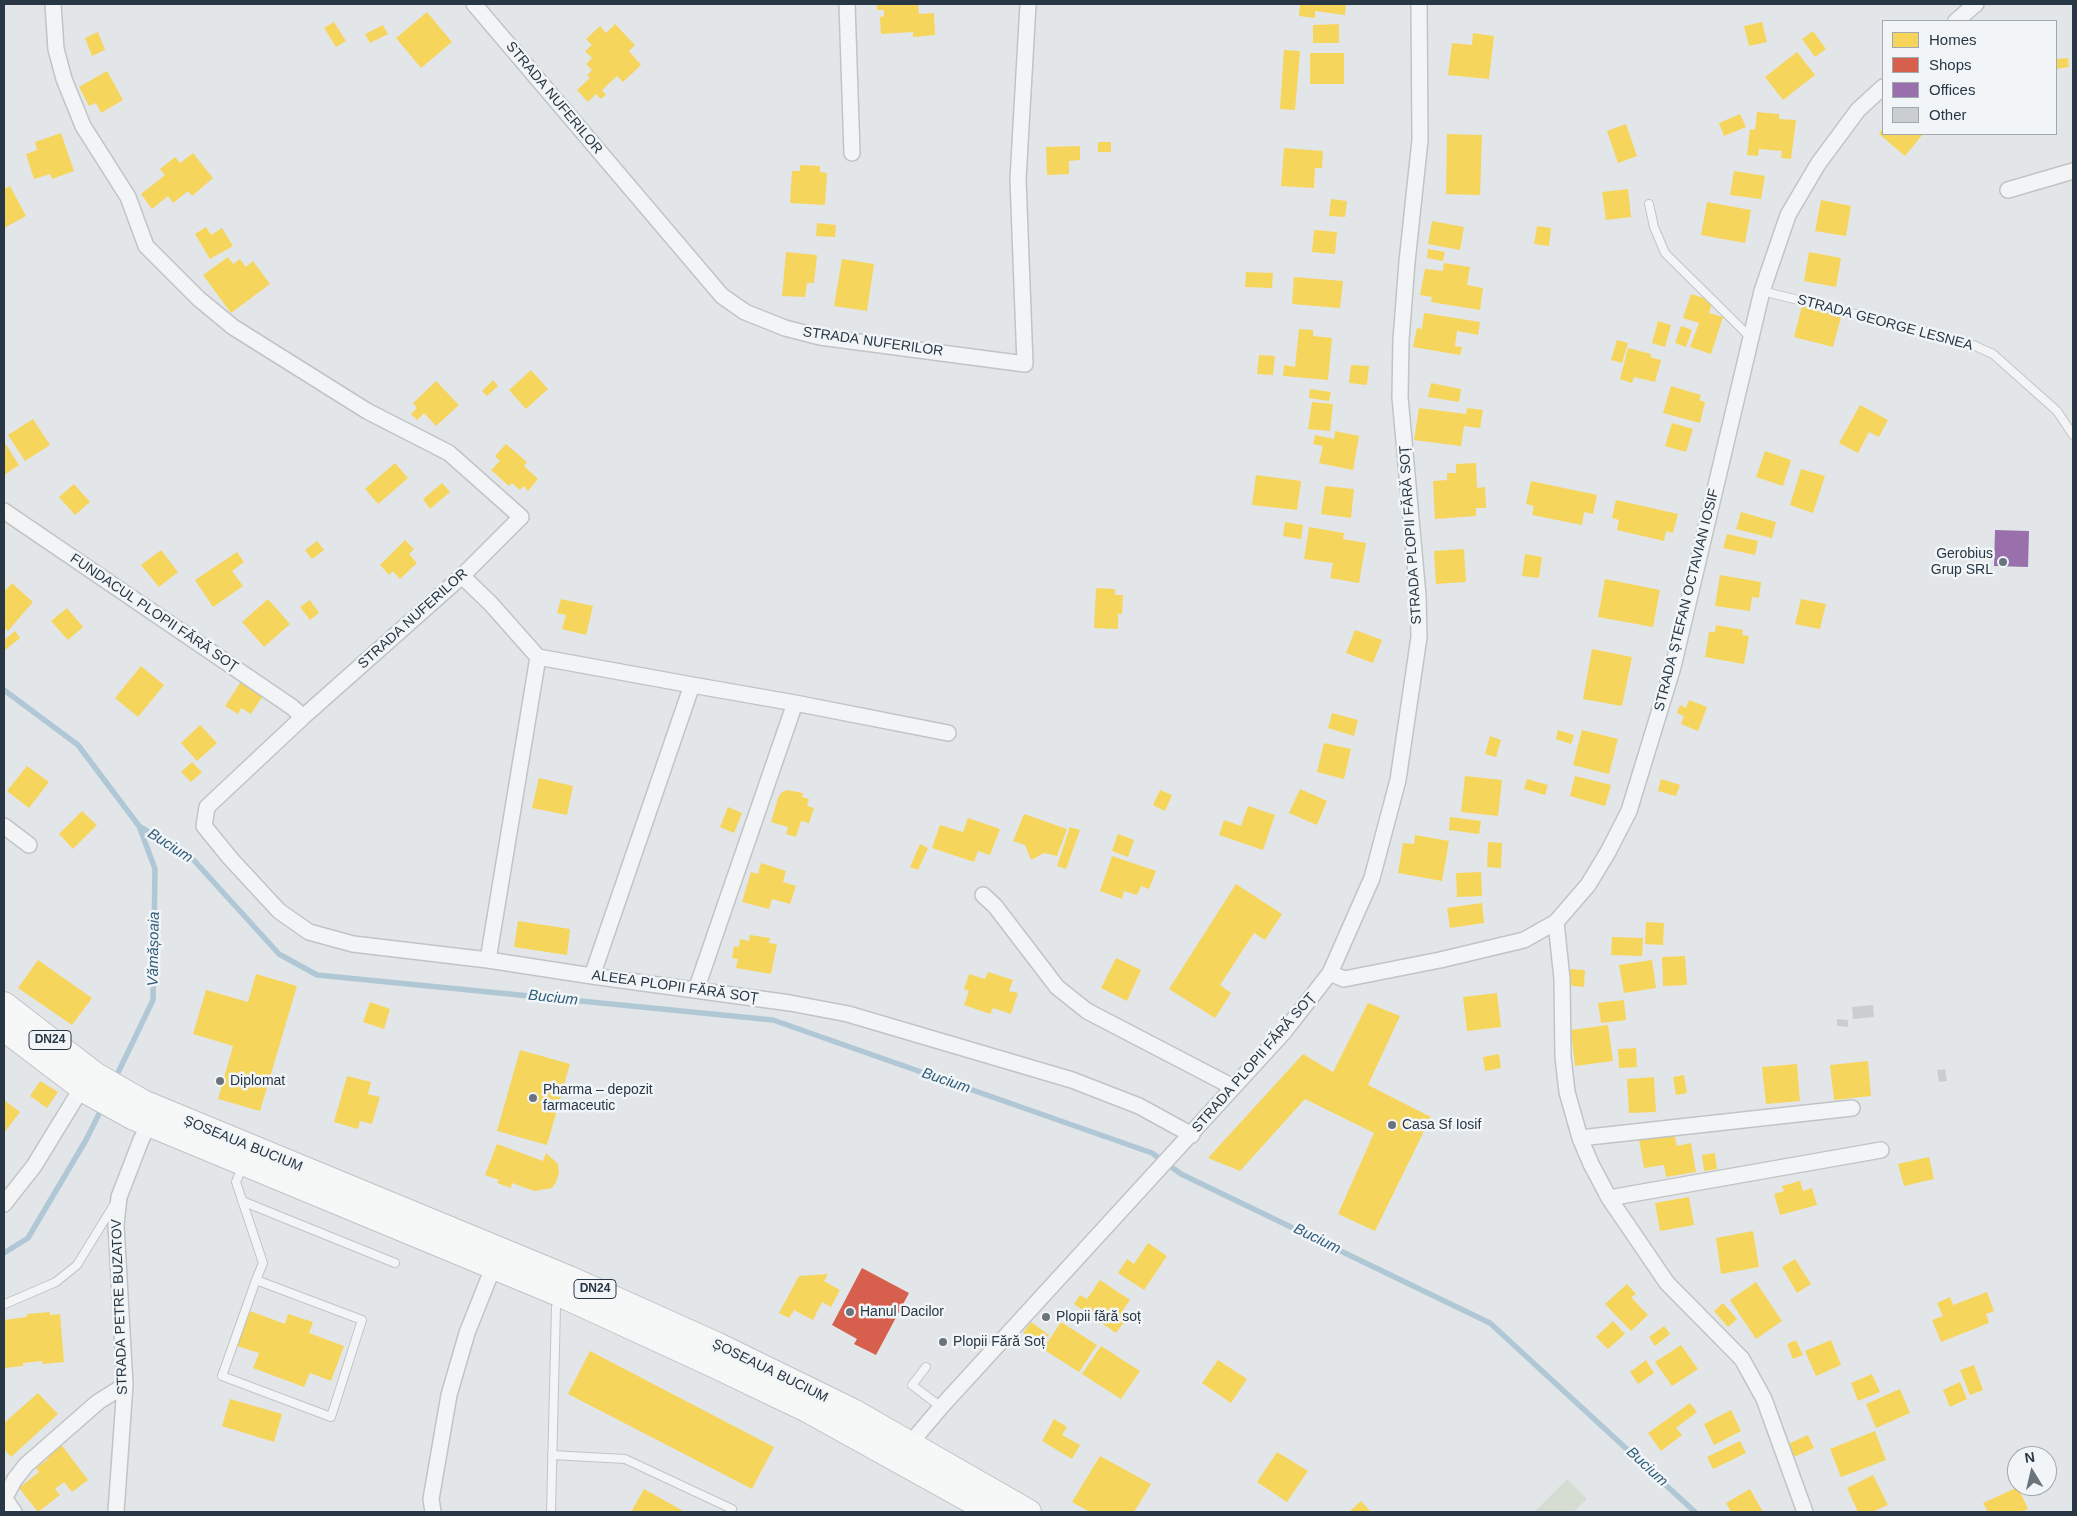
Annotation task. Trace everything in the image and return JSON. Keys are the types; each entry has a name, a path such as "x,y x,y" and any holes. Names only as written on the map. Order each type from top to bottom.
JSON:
{"main road":[{"name":"ȘOSEAUA BUCIUM","path":"4,1004 89,1082"},
{"name":"ȘOSEAUA BUCIUM","path":"4,1029 89,1082 244,1163 497,1259"},
{"name":"ȘOSEAUA BUCIUM","path":"146,1113 565,1287 718,1345 853,1411 906,1453 991,1512"},
{"name":"ȘOSEAUA BUCIUM","path":"906,1453 1029,1512"}],"street":[{"name":"STRADA NUFERILOR","path":"53,4 56,49 64,79 83,126 128,197 146,246 200,299 233,327 367,411 449,453 521,517 462,576 207,806"},
{"name":"STRADA NUFERILOR","path":"474,4 722,296 745,312 785,328 820,337 1025,364 1018,180 1028,4"},
{"path":"847,4 852,153"},
{"name":"STRADA PLOPII FĂRĂ SOȚ","path":"906,1453 941,1407 1192,1135 1284,1032 1330,974 1372,878 1398,780 1419,637 1418,596 1400,397 1406,272 1420,140 1419,4"},
{"path":"1957,20 1976,4"},
{"name":"STRADA ȘTEFAN OCTAVIAN IOSIF","path":"1330,974 1344,979 1488,950 1524,940 1556,922 1588,885 1608,852 1629,811 1673,667 1750,337 1762,291 1788,215 1818,164 1858,110 1882,89"},
{"path":"2008,190 2073,171"},
{"name":"FUNDACUL PLOPII FĂRĂ SOȚ","path":"4,510 292,707 303,718"},
{"path":"462,576 491,604 538,657 795,703 948,733"},
{"path":"488,960 538,657"},
{"path":"592,976 692,685"},
{"path":"696,990 795,703"},
{"name":"ALEEA PLOPII FĂRĂ SOȚ","path":"207,806 204,826 230,858 279,911 309,932 353,944 488,960 592,976 790,1002 848,1014 1072,1080 1139,1106 1192,1135"},
{"path":"4,826 29,845"},
{"path":"983,896 995,906 1057,987 1087,1011 1233,1087"},
{"path":"1556,922 1562,978 1563,1057 1567,1092 1580,1138 1609,1198 1667,1283 1742,1359 1764,1399 1805,1512"},
{"path":"4,1204 34,1166 89,1082"},
{"path":"1580,1138 1852,1108"},
{"name":"STRADA PETRE BUZATOV","path":"116,1512 125,1384 116,1225 119,1197 141,1140 146,1113"},
{"path":"1609,1198 1881,1150"},
{"path":"433,1512 432,1490 450,1395 467,1333 497,1259"},
{"path":"14,1512 4,1499 15,1479 26,1465 98,1402 125,1384"}],"lane":[{"path":"1649,204 1654,227 1665,253 1750,337"},
{"name":"STRADA GEORGE LESNEA","path":"1762,291 1964,341 1993,354 2057,411 2071,426 2073,435"},
{"path":"244,1163 236,1182 263,1263 256,1280 222,1376 331,1417 362,1320 256,1280"},
{"path":"5,1304 56,1282 77,1266 119,1197"},
{"path":"242,1201 395,1263"},
{"path":"551,1512 556,1307 565,1287"},
{"path":"926,1367 912,1385 941,1407"},
{"path":"552,1455 624,1459 732,1509"}],"shaded area":[{"path":"1567,1479 1587,1499 1574,1512 1534,1512"}],"building: Homes":[{"path":"877,4 918,4 919,14 934,13 935,35 913,37 913,32 881,34 880,17 884,16 884,10 877,10"},
{"path":"1300,4 1346,4 1345,15 1315,11 1315,18 1299,16"},
{"path":"427,12 452,42 421,68 396,38"},
{"path":"334,22 346,41 336,47 324,28"},
{"path":"1762,22 1767,42 1749,46 1744,26"},
{"path":"615,24 635,45 629,51 641,65 623,82 617,76 602,90 606,95 601,99 596,94 588,102 577,90 590,78 587,75 592,70 586,64 592,58 585,51 592,45 586,39 600,26 606,33"},
{"path":"1339,24 1339,43 1313,43 1313,25"},
{"path":"383,25 388,34 370,43 365,34"},
{"path":"1813,31 1826,49 1815,57 1802,39"},
{"path":"98,32 105,50 92,56 85,38"},
{"path":"1473,33 1494,36 1489,79 1448,75 1452,43 1472,45"},
{"path":"1284,50 1300,51 1295,110 1280,109"},
{"path":"1797,52 1815,75 1783,100 1765,77"},
{"path":"1310,53 1344,53 1344,84 1310,84"},
{"path":"2068,58 2069,67 2057,69 2057,59"},
{"path":"107,71 123,100 101,113 96,103 89,106 79,87"},
{"path":"1757,112 1779,114 1779,119 1796,120 1791,159 1781,158 1782,151 1759,149 1758,156 1747,155 1750,129 1755,130"},
{"path":"1740,114 1746,127 1724,136 1719,123"},
{"path":"1626,124 1637,156 1618,163 1607,131"},
{"path":"1882,130 1882,135 1922,135 1905,156 1879,134"},
{"path":"61,133 74,171 52,179 50,174 34,179 26,154 37,150 35,142"},
{"path":"1447,134 1482,135 1480,195 1446,194"},
{"path":"1098,142 1111,142 1111,152 1098,152"},
{"path":"1080,146 1080,160 1069,161 1069,174 1047,175 1046,147"},
{"path":"1284,148 1323,151 1322,168 1315,168 1314,188 1281,186"},
{"path":"193,153 213,178 192,196 188,191 173,203 168,196 152,209 141,194 165,175 160,169 175,157 180,163"},
{"path":"800,165 820,166 820,172 827,173 825,205 790,203 792,171 800,171"},
{"path":"1734,171 1765,176 1761,199 1730,195"},
{"path":"10,186 26,216 4,228 4,189"},
{"path":"1628,189 1631,217 1606,220 1602,192"},
{"path":"1331,199 1347,201 1345,217 1329,216"},
{"path":"1821,200 1851,206 1846,236 1815,231"},
{"path":"1707,202 1751,210 1745,243 1701,235"},
{"path":"1432,221 1464,227 1460,250 1428,244"},
{"path":"817,223 836,225 835,237 816,236"},
{"path":"1537,226 1551,228 1549,246 1534,244"},
{"path":"206,227 211,235 222,228 233,246 210,259 195,234"},
{"path":"1314,230 1337,232 1335,254 1312,252"},
{"path":"1428,249 1445,252 1443,261 1427,258"},
{"path":"786,252 817,255 814,283 807,283 805,297 782,296"},
{"path":"1809,252 1841,258 1836,287 1804,281"},
{"path":"228,257 233,264 240,259 246,267 253,261 270,284 231,313 203,275"},
{"path":"842,259 874,264 867,311 834,306"},
{"path":"1444,263 1470,267 1467,285 1483,288 1480,310 1431,302 1432,297 1420,295 1425,269 1443,271"},
{"path":"1246,272 1273,273 1272,288 1245,287"},
{"path":"1294,277 1343,281 1340,308 1292,304"},
{"path":"1691,294 1713,301 1709,313 1723,317 1711,354 1690,347 1699,323 1683,318"},
{"path":"1802,306 1841,317 1833,347 1794,337"},
{"path":"1424,313 1480,322 1478,335 1457,331 1455,346 1462,347 1460,355 1413,347 1417,328 1422,329"},
{"path":"1658,321 1671,325 1665,347 1652,343"},
{"path":"1681,326 1692,330 1686,347 1675,343"},
{"path":"1299,329 1313,330 1313,336 1332,338 1328,380 1283,376 1284,365 1295,367"},
{"path":"1617,340 1628,343 1622,363 1611,360"},
{"path":"1628,348 1651,354 1650,357 1661,360 1655,382 1634,377 1632,383 1620,379"},
{"path":"1259,355 1275,356 1273,375 1257,374"},
{"path":"1351,365 1369,366 1367,385 1349,383"},
{"path":"531,370 548,389 526,409 509,390"},
{"path":"493,380 498,386 487,396 482,391"},
{"path":"436,381 459,405 436,426 424,413 417,420 411,414 417,408 413,403"},
{"path":"1431,383 1461,389 1459,402 1428,397"},
{"path":"1671,386 1701,395 1699,400 1705,402 1700,423 1663,413"},
{"path":"1310,389 1331,392 1329,401 1309,398"},
{"path":"1312,402 1333,404 1330,431 1308,429"},
{"path":"1860,405 1888,420 1879,437 1869,432 1858,453 1839,443"},
{"path":"1419,408 1466,414 1467,408 1483,410 1480,428 1464,426 1461,446 1414,440"},
{"path":"33,419 50,445 25,461 8,435"},
{"path":"1672,423 1693,429 1686,452 1665,446"},
{"path":"1335,431 1359,436 1353,470 1319,463 1323,446 1313,444 1315,435 1334,439"},
{"path":"4,444 19,465 4,475"},
{"path":"506,444 527,462 524,466 538,479 528,491 524,486 520,490 512,483 509,486 491,470 500,461 495,456"},
{"path":"1765,451 1791,460 1783,486 1756,477"},
{"path":"395,463 408,478 378,504 365,489"},
{"path":"1476,463 1477,488 1485,487 1486,508 1476,508 1476,516 1435,519 1433,481 1447,480 1447,473 1456,473 1456,464"},
{"path":"1801,469 1825,476 1813,513 1790,505"},
{"path":"1256,475 1301,481 1297,510 1252,505"},
{"path":"1531,481 1597,495 1593,514 1584,512 1582,525 1532,515 1534,506 1526,504"},
{"path":"442,483 450,492 430,509 423,499"},
{"path":"74,484 90,502 75,515 59,497"},
{"path":"1325,486 1354,489 1351,518 1321,514"},
{"path":"1616,500 1678,514 1673,533 1666,531 1664,541 1617,530 1619,520 1612,518"},
{"path":"1741,512 1776,522 1772,538 1736,529"},
{"path":"1285,522 1303,525 1301,539 1283,536"},
{"path":"1309,527 1344,533 1343,539 1366,543 1359,583 1330,578 1333,563 1304,559"},
{"path":"1727,534 1758,541 1755,555 1723,548"},
{"path":"405,540 414,549 409,554 417,563 400,579 393,571 389,575 380,565"},
{"path":"317,541 324,550 312,559 305,550"},
{"path":"1464,549 1466,582 1436,584 1434,551"},
{"path":"161,550 178,572 159,587 141,565"},
{"path":"237,552 244,562 232,571 243,586 213,607 195,580"},
{"path":"1525,554 1542,557 1539,578 1522,576"},
{"path":"1720,575 1761,582 1759,598 1752,597 1750,611 1715,606"},
{"path":"1605,579 1660,590 1653,627 1598,617"},
{"path":"12,583 33,602 8,631 4,628 4,592"},
{"path":"1096,588 1115,589 1115,595 1123,595 1122,614 1118,614 1118,629 1094,628"},
{"path":"268,599 290,624 264,647 242,622"},
{"path":"561,599 593,606 586,635 562,629 566,615 557,613"},
{"path":"1801,599 1826,604 1820,629 1795,624"},
{"path":"310,600 319,613 310,620 300,607"},
{"path":"67,608 83,627 68,640 51,621"},
{"path":"1716,625 1743,630 1742,635 1749,636 1744,664 1705,657 1709,632 1715,632"},
{"path":"1355,630 1382,640 1373,663 1346,653"},
{"path":"15,631 20,638 5,650 4,640"},
{"path":"1592,649 1632,657 1622,706 1583,699"},
{"path":"141,666 164,685 138,717 115,698"},
{"path":"242,680 264,694 251,714 241,708 238,714 225,706"},
{"path":"1689,700 1707,707 1698,731 1681,724 1684,716 1677,713 1680,705 1686,708"},
{"path":"1332,713 1358,720 1354,736 1328,728"},
{"path":"200,725 217,743 197,761 181,743"},
{"path":"1558,730 1574,735 1571,744 1556,739"},
{"path":"1582,730 1618,739 1609,774 1573,765"},
{"path":"1490,736 1501,740 1496,757 1485,754"},
{"path":"1324,743 1351,749 1344,779 1317,772"},
{"path":"192,762 202,772 191,782 181,772"},
{"path":"27,766 49,782 29,808 7,791"},
{"path":"1465,776 1502,780 1498,816 1461,812"},
{"path":"1575,776 1611,785 1605,806 1570,796"},
{"path":"539,778 573,786 567,815 532,808"},
{"path":"1527,779 1548,785 1545,795 1524,789"},
{"path":"1661,779 1680,785 1676,796 1658,791"},
{"path":"1300,789 1327,801 1317,825 1289,813"},
{"path":"787,790 803,793 802,797 809,799 807,806 814,808 809,823 801,821 796,837 786,834 788,827 771,822 778,798 781,793"},
{"path":"1160,790 1172,795 1165,811 1153,805"},
{"path":"1248,806 1275,815 1263,850 1219,835 1224,820 1241,826"},
{"path":"728,807 742,813 734,833 720,827"},
{"path":"82,811 97,825 73,849 59,834"},
{"path":"1024,814 1067,829 1057,856 1044,853 1031,860 1025,845 1013,841"},
{"path":"1450,817 1481,821 1479,834 1449,830"},
{"path":"968,818 1000,829 990,855 978,851 974,862 932,848 940,825 963,832"},
{"path":"1070,827 1080,830 1066,869 1057,866"},
{"path":"1118,834 1134,840 1128,857 1112,851"},
{"path":"1415,835 1449,841 1442,881 1398,873 1403,843 1414,844"},
{"path":"1488,842 1502,843 1501,868 1487,867"},
{"path":"920,844 928,848 918,870 910,867"},
{"path":"1112,856 1156,871 1149,889 1141,886 1137,895 1124,891 1122,899 1100,891"},
{"path":"761,863 786,871 783,882 796,886 790,904 772,899 769,909 742,902 751,872 758,874"},
{"path":"1481,872 1482,896 1457,897 1456,873"},
{"path":"1236,884 1282,914 1265,940 1254,933 1220,985 1231,993 1215,1018 1169,989"},
{"path":"1482,903 1484,923 1450,928 1447,908"},
{"path":"518,921 570,929 567,955 514,947"},
{"path":"1646,922 1664,923 1663,945 1645,944"},
{"path":"750,935 770,938 769,943 777,944 771,974 736,968 738,959 732,958 734,946 739,947 740,939 749,941"},
{"path":"1612,937 1643,938 1642,956 1611,955"},
{"path":"1685,956 1687,985 1663,986 1662,957"},
{"path":"1116,958 1141,970 1127,1001 1101,988"},
{"path":"38,960 92,998 72,1025 18,988"},
{"path":"1652,960 1656,988 1624,993 1619,965"},
{"path":"1567,969 1585,970 1584,987 1565,985"},
{"path":"988,972 1013,980 1009,991 1018,993 1011,1014 993,1008 990,1014 964,1005 969,991 964,989 969,974 985,979"},
{"path":"256,974 297,986 260,1111 218,1099 233,1046 193,1034 206,990 248,1002"},
{"path":"1497,993 1501,1027 1467,1031 1463,997"},
{"path":"1624,1000 1626,1020 1601,1023 1598,1003"},
{"path":"370,1002 390,1009 384,1029 363,1022"},
{"name":"Casa Sf Iosif","path":"1368,1003 1400,1016 1368,1085 1431,1117 1375,1231 1338,1214 1374,1133 1305,1099 1240,1171 1208,1158 1303,1054 1333,1072"},
{"path":"1608,1025 1613,1061 1575,1066 1571,1030"},
{"path":"1636,1048 1637,1067 1619,1068 1618,1049"},
{"name":"Pharma – depozit farmaceutic","path":"520,1050 570,1064 547,1145 497,1131"},
{"path":"1499,1054 1501,1068 1485,1071 1483,1057"},
{"path":"1868,1061 1871,1096 1834,1100 1830,1065"},
{"path":"1797,1064 1800,1101 1766,1104 1762,1067"},
{"path":"1684,1075 1687,1093 1676,1095 1673,1077"},
{"path":"347,1076 371,1082 368,1094 380,1097 372,1124 360,1121 358,1129 334,1122"},
{"path":"1654,1077 1656,1112 1629,1113 1627,1079"},
{"path":"40,1081 58,1092 47,1108 30,1096"},
{"path":"4,1100 20,1112 4,1133"},
{"path":"1674,1133 1677,1146 1691,1143 1696,1172 1666,1177 1664,1165 1644,1168 1639,1139"},
{"path":"497,1144 543,1161 546,1153 558,1164 559,1173 552,1188 534,1191 512,1183 511,1188 497,1183 499,1180 485,1175"},
{"path":"1715,1153 1717,1169 1704,1171 1702,1155"},
{"path":"1929,1157 1934,1179 1904,1186 1898,1164"},
{"path":"1800,1181 1803,1191 1812,1188 1817,1205 1780,1215 1774,1194 1784,1191 1782,1186"},
{"path":"1689,1197 1694,1225 1660,1231 1655,1203"},
{"path":"1753,1231 1759,1267 1721,1274 1716,1238"},
{"path":"1148,1243 1167,1256 1144,1290 1118,1273 1127,1259 1134,1264"},
{"path":"1795,1259 1811,1284 1797,1293 1782,1267"},
{"path":"828,1274 824,1281 840,1290 831,1307 822,1302 813,1320 794,1310 789,1318 779,1313 799,1276"},
{"path":"1100,1280 1130,1300 1121,1313 1128,1317 1116,1333 1074,1304 1080,1295 1087,1299"},
{"path":"1756,1282 1782,1321 1756,1339 1730,1300"},
{"path":"1627,1284 1636,1294 1631,1297 1648,1315 1631,1331 1605,1304"},
{"path":"1987,1292 1994,1311 1986,1314 1989,1323 1941,1342 1932,1320 1943,1316 1937,1303 1950,1297 1953,1305"},
{"path":"1723,1303 1737,1319 1728,1327 1714,1311"},
{"path":"250,1311 285,1324 288,1314 313,1322 309,1333 344,1346 331,1381 310,1373 304,1387 253,1368 259,1353 237,1346"},
{"path":"50,1312 50,1315 60,1314 64,1362 43,1364 42,1361 4,1368 4,1320 27,1317 27,1314"},
{"path":"1613,1321 1625,1334 1608,1349 1596,1337"},
{"path":"1031,1322 1049,1335 1040,1346 1023,1333"},
{"path":"1061,1322 1097,1345 1079,1372 1043,1349"},
{"path":"1664,1326 1670,1334 1655,1346 1649,1337"},
{"path":"1796,1340 1803,1355 1793,1359 1787,1344"},
{"path":"1831,1340 1841,1365 1816,1376 1805,1351"},
{"path":"1681,1345 1698,1369 1672,1386 1655,1362"},
{"path":"1101,1346 1140,1371 1121,1399 1082,1374"},
{"path":"590,1351 774,1447 752,1489 568,1394"},
{"path":"1218,1360 1247,1379 1231,1403 1202,1383"},
{"path":"1646,1360 1654,1373 1638,1384 1630,1372"},
{"path":"1974,1365 1983,1390 1970,1395 1960,1370"},
{"path":"1872,1374 1880,1392 1858,1401 1851,1383"},
{"path":"1960,1382 1967,1399 1950,1407 1943,1390"},
{"path":"1900,1389 1910,1413 1876,1428 1866,1404"},
{"path":"38,1393 58,1414 11,1457 4,1449 4,1423"},
{"path":"230,1399 282,1414 274,1442 222,1426"},
{"path":"1690,1403 1697,1412 1676,1428 1682,1435 1661,1451 1648,1433"},
{"path":"1731,1410 1741,1431 1714,1445 1704,1424"},
{"path":"1054,1419 1067,1427 1062,1435 1080,1445 1072,1459 1042,1441"},
{"path":"1875,1431 1886,1460 1841,1477 1830,1449"},
{"path":"1808,1435 1814,1448 1792,1458 1786,1445"},
{"path":"1740,1441 1746,1453 1713,1469 1707,1457"},
{"path":"60,1443 88,1480 72,1492 64,1482 55,1489 60,1495 38,1512 19,1488 39,1472 36,1468 48,1459 44,1455"},
{"path":"1277,1452 1308,1471 1287,1502 1257,1482"},
{"path":"1100,1456 1151,1484 1134,1512 1090,1512 1072,1502"},
{"path":"1873,1475 1888,1505 1872,1512 1858,1512 1847,1488"},
{"path":"644,1489 685,1512 631,1512"},
{"path":"1750,1489 1763,1512 1731,1512 1726,1503"},
{"path":"2007,1492 2007,1496 2022,1496 2028,1509 2020,1512 1988,1512 1983,1503"},
{"path":"1361,1501 1371,1512 1349,1512"}],"building: Shops":[{"path":"862,1268 909,1293 876,1355 854,1344 857,1339 832,1325"}],"building: Offices":[{"path":"1995,530 2029,531 2028,567 1994,566"}],"building: Other":[{"path":"1873,1005 1874,1017 1853,1019 1852,1007"},
{"path":"1837,1019 1848,1020 1848,1027 1837,1026"},
{"path":"1945,1069 1947,1081 1939,1082 1937,1070"}],"waterway":[{"name":"Vămășoaia","path":"4,690 78,745 139,826 155,869 153,1000 115,1079"},
{"name":"Bucium","path":"139,826 190,856 279,954 317,975 773,1020 1152,1153 1181,1174 1490,1323 1695,1512"},
{"name":"Vămășoaia","path":"4,1253 28,1238 86,1140 103,1106"}],"place":[{"name":"Gerobius Grup SRL","path":"2003,562"},
{"name":"Diplomat","path":"220,1081"},
{"name":"Pharma – depozit farmaceutic","path":"533,1098"},
{"name":"Casa Sf Iosif","path":"1392,1125"},
{"name":"Hanul Dacilor","path":"850,1312"},
{"name":"Plopii fără soț","path":"1046,1317"},
{"name":"Plopii Fără Soț","path":"943,1342"}]}
